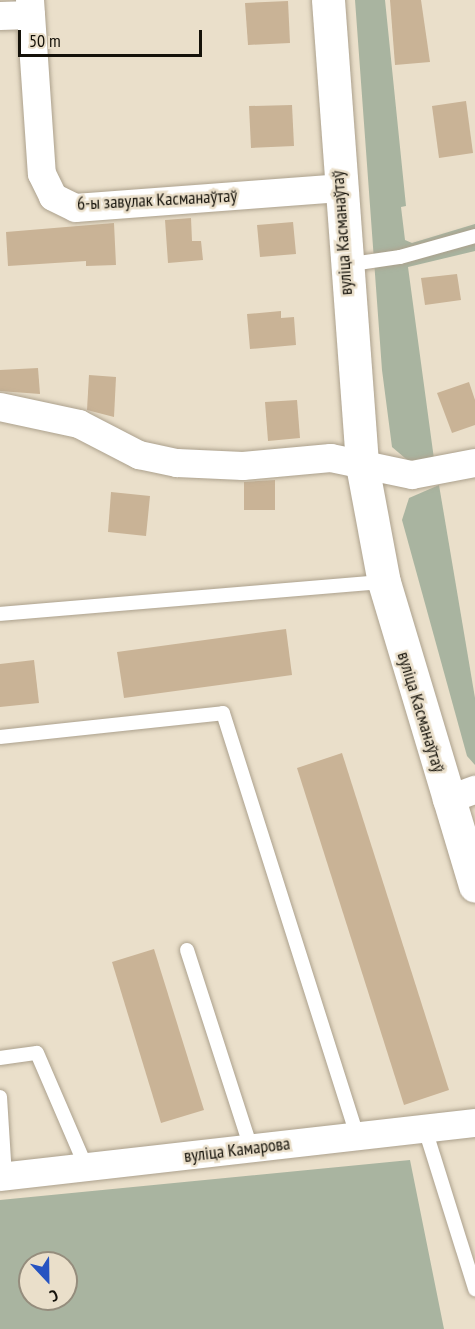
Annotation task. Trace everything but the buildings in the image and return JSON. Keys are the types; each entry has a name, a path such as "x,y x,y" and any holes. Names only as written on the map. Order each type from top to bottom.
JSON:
{"main road":[{"name":"вуліца Касманаўтаў","path":"328,0 344,265 362,465 384,582 461,795 475,886"}],"street":[{"name":"6-ы завулак Касманаўтаў","path":"0,16 31,8 42,174 53,197 76,208 339,188"},
{"path":"0,407 79,424 139,455 177,463 243,466 331,458 412,475 475,463"},
{"name":"вуліца Камарова","path":"3,1177 475,1123"}],"lane":[{"path":"344,265 400,257 475,237"},
{"path":"0,614 384,582"},
{"path":"0,737 223,713 357,1136"},
{"path":"187,950 251,1148"},
{"path":"0,1058 37,1053 86,1167"},
{"path":"0,1097 3,1177"},
{"path":"425,1129 475,1289"}],"green space":[{"path":"355,0 385,0 406,206 401,207 405,240 412,243 475,224 475,251 408,267 434,459 412,464 392,447 382,370"},
{"path":"439,485 475,698 475,765 467,756 402,520 409,498"},
{"path":"410,1160 444,1329 0,1329 0,1200"}]}
